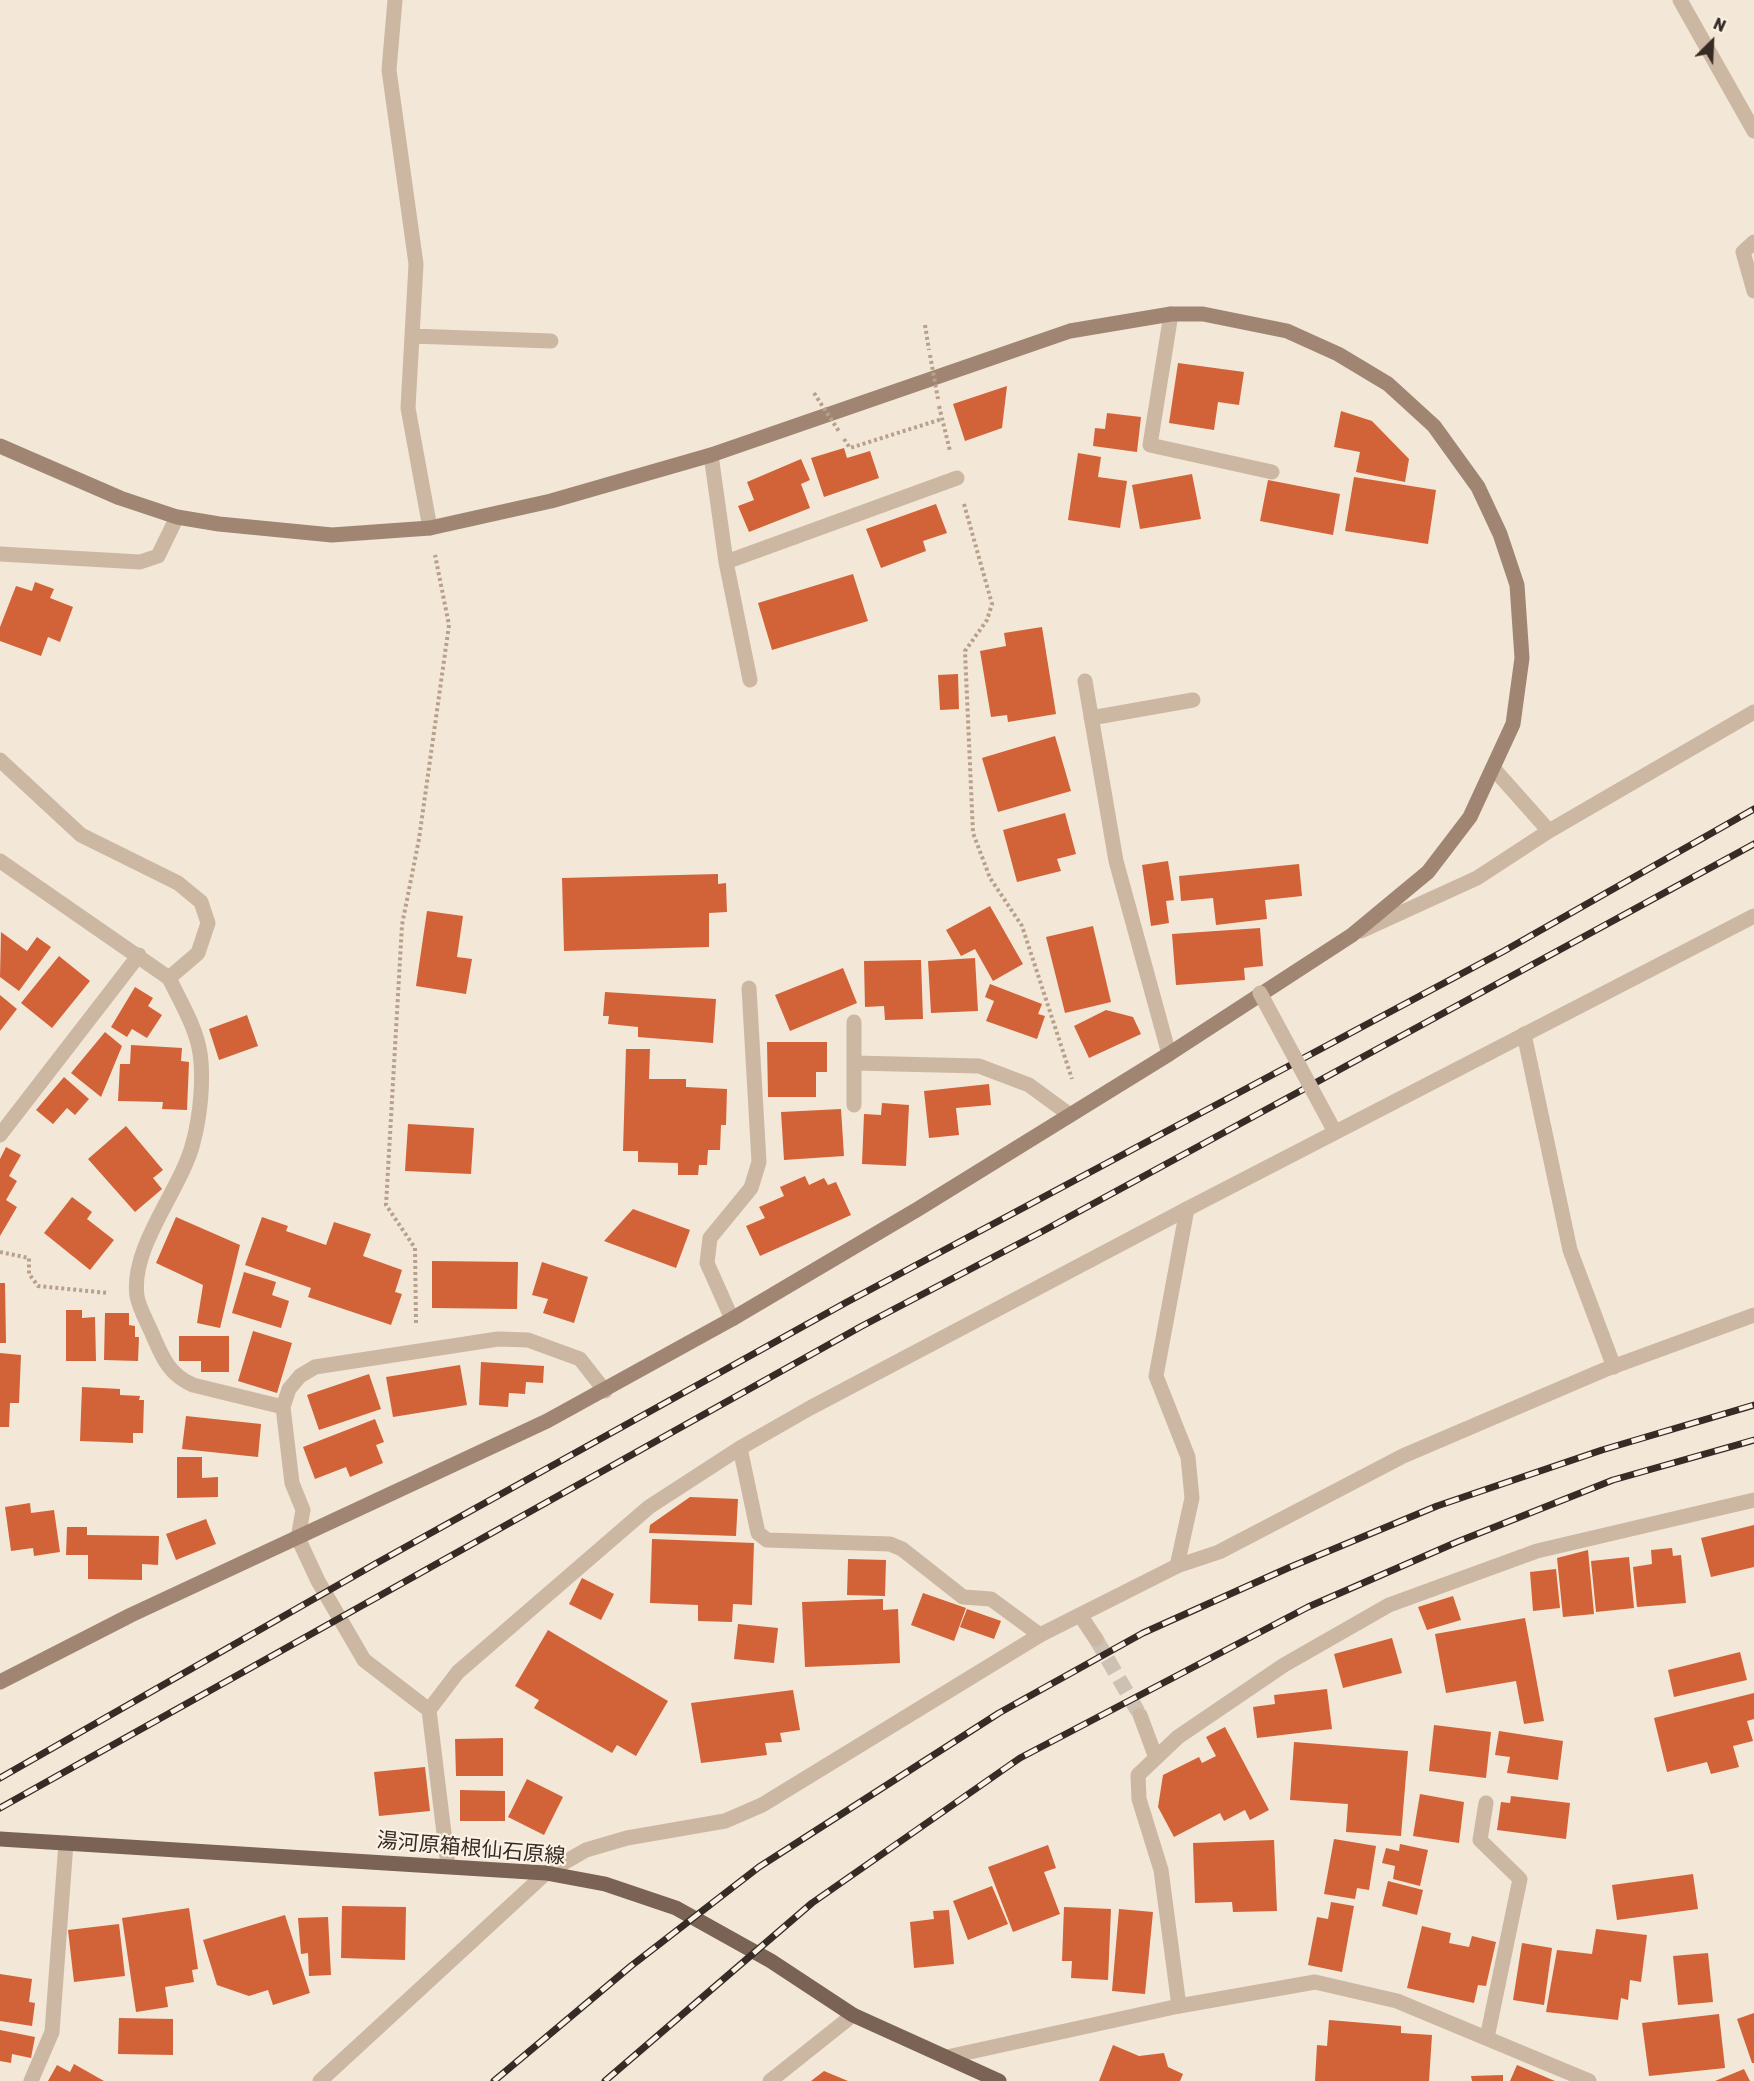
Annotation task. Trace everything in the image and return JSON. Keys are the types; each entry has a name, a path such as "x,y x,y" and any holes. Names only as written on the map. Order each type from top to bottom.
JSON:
{"main road":[{"name":"湯河原箱根仙石原線","path":"0,1839 546,1873 605,1884 676,1908 771,1961 853,2015 999,2081"}],"street":[{"path":"395,0 390,70 416,264 408,408 430,528"},
{"path":"1680,0 1754,131"},
{"path":"1754,242 1743,252 1754,291"},
{"path":"1171,314 1150,445 1272,472"},
{"path":"0,446 120,498 177,517 219,524 332,536 430,528 551,501 711,455 1070,331 1171,314 1203,314 1287,331 1338,354 1388,384 1434,426 1478,487 1500,534 1516,585 1522,658 1513,724 1470,817 1428,872 1352,935 1076,1112 732,1319 605,1391 547,1421 131,1615 0,1682"},
{"path":"412,336 551,340"},
{"path":"711,455 726,562 750,680"},
{"path":"726,562 957,478"},
{"path":"0,554 140,562 158,556 177,517"},
{"path":"1085,681 1116,861 1169,1054"},
{"path":"1091,718 1193,700"},
{"path":"1352,935 1477,878 1549,831 1754,712"},
{"path":"0,760 81,835 177,883 201,902 208,923 198,953 169,978"},
{"path":"1492,768 1549,831"},
{"path":"0,861 139,955 169,978 190,1021 200,1052 201,1083 193,1142 185,1168 154,1226 143,1255 137,1296 163,1359 180,1380 283,1407"},
{"path":"448,1866 429,1710 458,1672 649,1507 740,1448 810,1408 1187,1209 1754,916"},
{"path":"0,1136 139,955"},
{"path":"732,1319 707,1263 710,1238 751,1188 759,1162 749,988"},
{"path":"1260,993 1335,1132"},
{"path":"854,1022 854,1106"},
{"path":"1524,1034 1570,1250 1614,1367"},
{"path":"854,1063 979,1066 1029,1085 1076,1112"},
{"path":"1177,1566 1192,1498 1188,1457 1156,1376 1187,1209"},
{"path":"320,2081 546,1873 586,1850 627,1838 725,1821 762,1805 1040,1635 1177,1566 1219,1552 1403,1456 1614,1367 1754,1315"},
{"path":"429,1710 364,1660 318,1581 298,1538 303,1510 292,1483 283,1407 289,1389 300,1376 315,1367 416,1350 498,1340 528,1340 558,1349 580,1359 605,1391"},
{"path":"740,1448 758,1533 767,1540 890,1544 903,1549 963,1597 992,1599 1040,1635"},
{"path":"1179,2006 1161,1870 1139,1799 1138,1774 1178,1737 1284,1665 1389,1605 1537,1551 1754,1500"},
{"path":"1080,1615 1096,1639"},
{"path":"1140,1715 1156,1758"},
{"path":"1486,1803 1480,1840 1520,1879 1487,2038"},
{"path":"31,2081 52,2032 66,1843"},
{"path":"947,2058 1179,2006 1315,1982 1397,2001 1589,2081"},
{"path":"770,2081 853,2015"}],"path":[{"path":"925,325 942,419 992,604 987,620 966,651 972,833 990,879 1022,926 1076,1112"},
{"path":"814,393 850,448 942,419"},
{"path":"416,1350 415,1248 386,1205 402,925 419,839 449,625 430,528"},
{"path":"0,1252 29,1258 28,1274 38,1286 137,1296"}],"building":[{"path":"1178,363 1244,372 1239,405 1218,402 1214,430 1169,423"},
{"path":"1007,386 1002,428 965,441 953,404"},
{"path":"1341,411 1372,421 1409,459 1405,482 1356,472 1360,452 1334,447"},
{"path":"1107,413 1141,417 1137,452 1093,446 1095,428 1105,429"},
{"path":"844,448 847,458 870,451 879,478 824,497 811,458"},
{"path":"1078,453 1101,457 1098,477 1127,481 1120,528 1068,520"},
{"path":"801,459 810,480 801,484 810,508 749,532 738,506 754,500 747,482"},
{"path":"1192,474 1201,519 1140,529 1132,485"},
{"path":"1354,477 1436,490 1428,544 1345,531"},
{"path":"1268,480 1340,494 1333,535 1260,521"},
{"path":"936,504 947,533 923,541 926,551 881,568 866,529"},
{"path":"853,574 868,621 772,650 758,603"},
{"path":"35,582 54,589 50,598 73,607 60,642 48,637 41,656 0,641 0,627 16,586 32,591"},
{"path":"1042,627 1056,714 1008,722 1007,715 991,717 980,651 1006,646 1004,633"},
{"path":"958,674 959,709 940,710 938,675"},
{"path":"1055,736 1071,791 998,812 982,758"},
{"path":"1065,813 1076,854 1057,859 1061,871 1017,882 1003,830"},
{"path":"1168,861 1174,900 1166,901 1169,923 1151,926 1142,865"},
{"path":"1299,864 1302,896 1265,900 1267,919 1216,925 1213,898 1181,901 1179,876"},
{"path":"718,874 718,884 726,883 727,912 709,913 709,947 564,951 562,878"},
{"path":"990,906 1023,964 993,981 975,949 961,956 946,930"},
{"path":"427,911 463,916 457,957 472,959 466,994 416,986"},
{"path":"1093,926 1111,1002 1065,1013 1046,937"},
{"path":"1260,928 1263,966 1244,968 1245,980 1176,985 1172,934"},
{"path":"1,932 27,951 37,937 51,947 19,991 0,977"},
{"path":"59,956 90,981 52,1028 21,1003"},
{"path":"975,958 978,1011 931,1013 928,961"},
{"path":"921,960 923,1019 885,1020 884,1006 865,1007 864,961"},
{"path":"843,968 857,1003 790,1031 775,995"},
{"path":"990,984 1042,1004 1038,1014 1045,1016 1037,1039 986,1021 994,1001 985,997"},
{"path":"135,987 153,998 148,1006 162,1015 147,1038 132,1029 127,1037 111,1027"},
{"path":"605,992 716,999 713,1043 638,1037 638,1027 608,1024 609,1016 603,1016"},
{"path":"0,995 17,1009 0,1031"},
{"path":"1106,1010 1133,1017 1141,1034 1089,1058 1074,1026"},
{"path":"247,1015 258,1046 219,1060 209,1029"},
{"path":"105,1032 122,1046 101,1097 71,1073"},
{"path":"767,1042 827,1042 827,1072 816,1072 816,1097 768,1097"},
{"path":"131,1045 182,1048 181,1061 189,1062 187,1110 162,1109 163,1102 118,1101 120,1064 130,1064"},
{"path":"626,1049 650,1049 649,1079 686,1079 686,1087 727,1089 726,1125 721,1125 720,1150 708,1150 707,1165 699,1165 698,1175 678,1175 678,1163 638,1162 638,1151 623,1151"},
{"path":"64,1077 89,1099 75,1115 67,1108 53,1124 36,1110"},
{"path":"989,1084 991,1105 956,1108 959,1135 929,1138 924,1091"},
{"path":"882,1103 909,1105 906,1166 862,1164 864,1114 881,1115"},
{"path":"841,1109 844,1156 784,1160 781,1112"},
{"path":"408,1124 474,1128 471,1174 405,1171"},
{"path":"126,1126 163,1170 153,1178 162,1189 135,1212 88,1159"},
{"path":"6,1147 21,1155 9,1176 17,1181 6,1200 17,1207 0,1236 0,1159"},
{"path":"805,1176 809,1185 824,1178 828,1185 836,1182 851,1215 760,1256 746,1226 765,1218 759,1207 784,1196 780,1187"},
{"path":"72,1197 92,1212 87,1219 114,1240 90,1270 44,1233"},
{"path":"633,1209 690,1230 676,1268 604,1241"},
{"path":"176,1217 240,1245 220,1328 197,1323 203,1285 156,1263"},
{"path":"262,1217 288,1226 286,1231 326,1245 334,1222 371,1234 363,1256 402,1270 395,1292 402,1294 391,1325 308,1297 311,1288 245,1265"},
{"path":"432,1261 518,1262 517,1309 432,1308"},
{"path":"542,1262 588,1277 574,1323 543,1313 548,1299 532,1295"},
{"path":"244,1272 276,1282 272,1295 289,1301 281,1328 232,1313"},
{"path":"0,1283 5,1283 6,1343 0,1343"},
{"path":"66,1310 82,1310 82,1318 95,1317 96,1361 66,1361"},
{"path":"105,1313 129,1313 129,1325 135,1326 135,1337 139,1337 138,1361 104,1360"},
{"path":"253,1331 292,1343 277,1393 238,1381"},
{"path":"179,1336 229,1336 229,1372 201,1372 201,1361 179,1361"},
{"path":"0,1353 21,1355 19,1403 10,1403 9,1427 0,1427"},
{"path":"481,1362 544,1366 543,1383 526,1382 525,1394 509,1393 508,1407 479,1405"},
{"path":"460,1365 467,1405 393,1417 386,1377"},
{"path":"369,1374 381,1409 319,1430 307,1395"},
{"path":"82,1387 120,1389 120,1395 140,1396 139,1400 144,1400 143,1433 133,1433 133,1443 80,1441"},
{"path":"186,1416 261,1424 258,1457 182,1449"},
{"path":"375,1419 384,1442 376,1445 383,1463 350,1477 346,1467 315,1479 303,1447"},
{"path":"177,1457 202,1457 202,1478 218,1477 218,1497 177,1498"},
{"path":"690,1497 738,1499 736,1536 649,1533 650,1525"},
{"path":"30,1503 31,1513 54,1510 60,1552 34,1556 33,1548 11,1551 5,1507"},
{"path":"206,1519 216,1544 176,1560 166,1534"},
{"path":"1754,1525 1754,1567 1711,1577 1701,1538"},
{"path":"67,1527 87,1527 87,1535 159,1536 158,1565 142,1564 142,1580 88,1579 88,1555 66,1555"},
{"path":"652,1539 754,1543 752,1605 733,1604 732,1622 698,1621 698,1605 650,1603"},
{"path":"1672,1548 1673,1556 1681,1555 1686,1603 1637,1607 1633,1567 1652,1564 1651,1550"},
{"path":"1588,1550 1594,1614 1563,1617 1557,1558"},
{"path":"1629,1557 1634,1608 1596,1612 1591,1561"},
{"path":"848,1559 886,1560 885,1596 847,1595"},
{"path":"1556,1569 1560,1608 1533,1611 1530,1572"},
{"path":"582,1578 614,1594 601,1620 569,1604"},
{"path":"923,1593 966,1608 954,1641 911,1625"},
{"path":"1453,1596 1461,1620 1427,1630 1418,1607"},
{"path":"883,1599 883,1610 898,1609 900,1663 805,1667 802,1602"},
{"path":"967,1609 1001,1621 994,1639 960,1627"},
{"path":"1525,1618 1544,1721 1524,1724 1516,1681 1446,1693 1435,1634"},
{"path":"738,1624 778,1628 774,1663 734,1659"},
{"path":"548,1630 668,1701 636,1756 617,1745 612,1753 534,1708 539,1700 515,1686"},
{"path":"1392,1638 1402,1673 1343,1688 1334,1654"},
{"path":"1740,1652 1747,1680 1674,1697 1668,1670"},
{"path":"1327,1689 1332,1729 1257,1738 1253,1707 1275,1704 1274,1695"},
{"path":"793,1690 800,1730 780,1733 782,1742 765,1743 767,1755 701,1763 691,1703"},
{"path":"1754,1693 1754,1719 1747,1721 1753,1741 1733,1746 1739,1767 1711,1774 1707,1762 1667,1772 1654,1718"},
{"path":"1434,1725 1491,1732 1486,1778 1429,1771"},
{"path":"1225,1727 1269,1810 1250,1820 1245,1810 1224,1821 1220,1813 1174,1837 1158,1807 1163,1775 1199,1757 1202,1763 1216,1756 1206,1737"},
{"path":"1499,1731 1563,1741 1558,1780 1507,1773 1510,1757 1495,1755"},
{"path":"503,1738 503,1776 456,1776 455,1739"},
{"path":"1294,1742 1408,1751 1401,1836 1346,1832 1348,1804 1290,1800"},
{"path":"425,1767 430,1811 379,1816 374,1772"},
{"path":"527,1779 563,1797 544,1835 508,1817"},
{"path":"460,1790 505,1791 505,1821 460,1821"},
{"path":"1420,1794 1464,1802 1459,1843 1413,1836"},
{"path":"1511,1796 1570,1803 1566,1839 1497,1830 1501,1802 1510,1803"},
{"path":"1334,1839 1376,1846 1369,1890 1357,1888 1355,1899 1324,1894"},
{"path":"1274,1840 1277,1911 1233,1912 1232,1902 1195,1903 1193,1843"},
{"path":"1400,1844 1428,1850 1420,1886 1393,1879 1395,1866 1382,1863 1386,1848 1399,1851"},
{"path":"1048,1845 1056,1868 1044,1872 1060,1914 1013,1932 988,1867"},
{"path":"1693,1874 1698,1909 1617,1920 1612,1885"},
{"path":"1388,1881 1423,1890 1417,1915 1382,1906"},
{"path":"992,1886 1008,1924 968,1940 953,1901"},
{"path":"1331,1902 1354,1906 1342,1972 1308,1965 1317,1917 1328,1919"},
{"path":"342,1906 406,1907 405,1960 341,1958"},
{"path":"1064,1907 1111,1909 1108,1980 1071,1978 1072,1961 1062,1961"},
{"path":"189,1908 198,1969 192,1970 194,1982 165,1987 168,2007 136,2012 122,1918"},
{"path":"1119,1909 1153,1912 1145,1994 1112,1991"},
{"path":"949,1910 954,1964 914,1968 910,1922 934,1919 933,1911"},
{"path":"285,1915 310,1993 273,2005 268,1990 249,1996 217,1985 203,1940"},
{"path":"328,1917 331,1975 309,1976 308,1953 301,1954 298,1918"},
{"path":"119,1924 125,1976 74,1982 68,1930"},
{"path":"1422,1926 1451,1933 1449,1943 1469,1947 1472,1936 1496,1942 1486,1986 1478,1985 1474,2003 1407,1988"},
{"path":"1596,1929 1647,1935 1641,1982 1630,1980 1628,2000 1621,1998 1618,2020 1546,2012 1557,1950 1592,1954"},
{"path":"1522,1943 1552,1948 1544,2005 1513,2000"},
{"path":"1708,1953 1713,2002 1678,2005 1673,1956"},
{"path":"0,1974 32,1979 29,2002 35,2003 32,2026 0,2021"},
{"path":"1754,2013 1754,2063 1752,2063 1737,2019"},
{"path":"1719,2014 1725,2068 1649,2076 1642,2023"},
{"path":"119,2018 173,2019 173,2055 118,2054"},
{"path":"1329,2020 1401,2026 1401,2033 1432,2035 1429,2081 1315,2081 1317,2045 1327,2046"},
{"path":"0,2030 35,2037 31,2058 12,2054 11,2063 0,2061"},
{"path":"1113,2045 1139,2056 1164,2053 1168,2067 1183,2074 1180,2081 1099,2081"},
{"path":"74,2064 104,2081 48,2081 57,2065 70,2072"},
{"path":"1517,2065 1555,2081 1510,2081"},
{"path":"1744,2069 1750,2081 1715,2081"},
{"path":"824,2071 848,2081 811,2081"},
{"path":"1503,2075 1503,2081 1472,2081 1471,2076"}],"tunnel":[{"path":"1096,1639 1140,1715"}],"railway":[{"path":"0,1778 375,1564 847,1302 1504,951 1754,809"},
{"path":"0,1808 862,1326 1043,1231 1754,844"},
{"path":"494,2081 631,1966 759,1867 999,1713 1143,1633 1288,1568 1437,1506 1602,1450 1754,1405"},
{"path":"605,2081 812,1903 1020,1758 1308,1607 1457,1542 1613,1480 1754,1440"}]}
